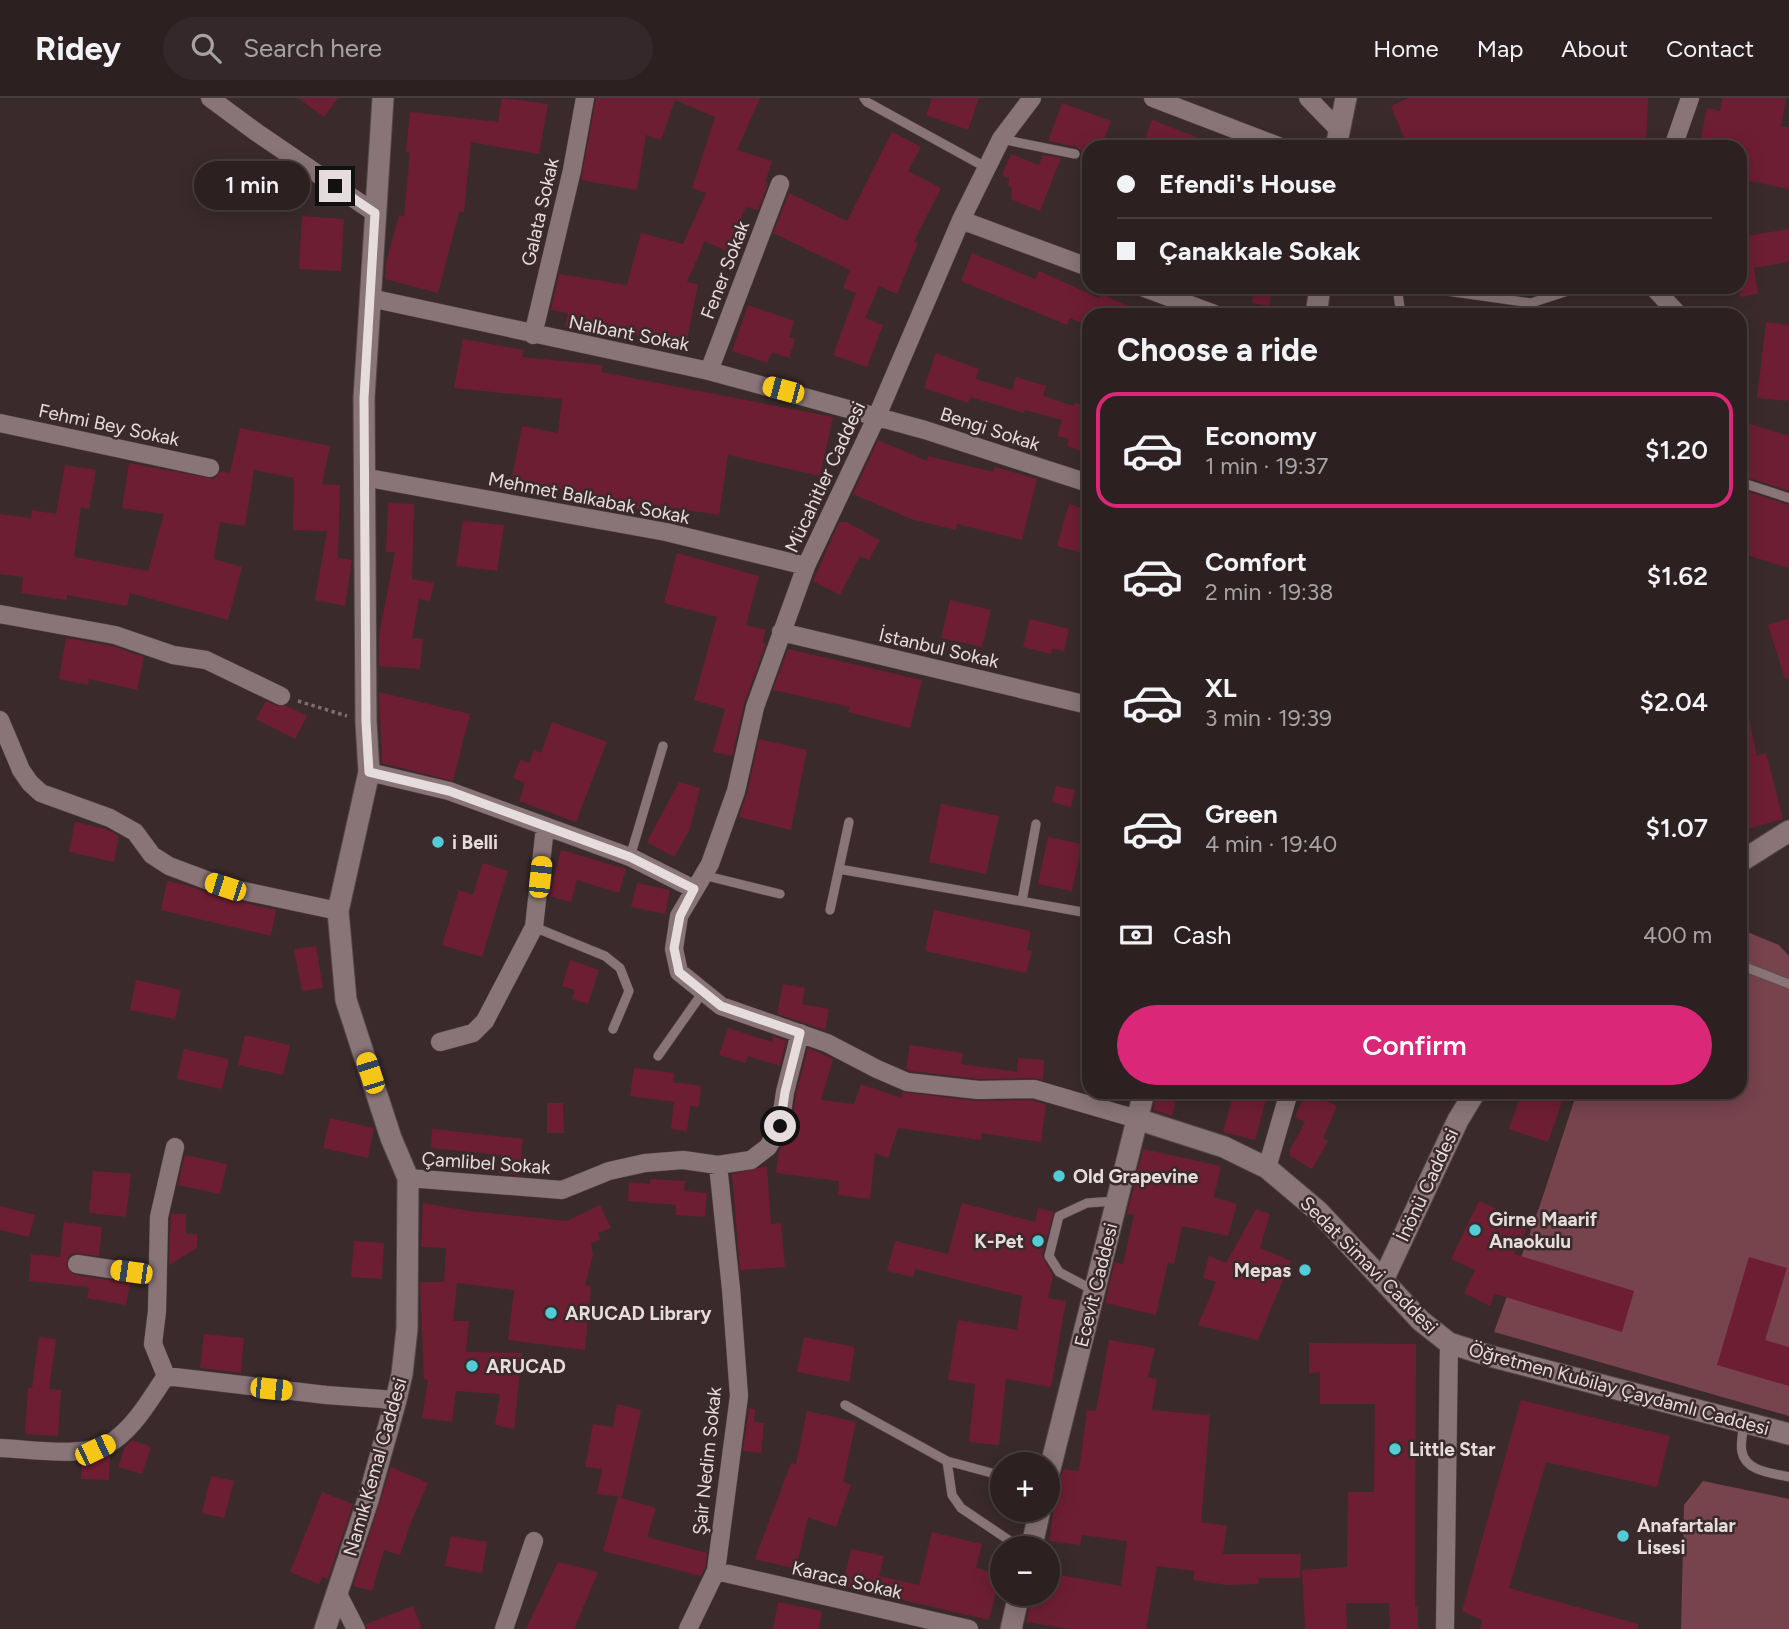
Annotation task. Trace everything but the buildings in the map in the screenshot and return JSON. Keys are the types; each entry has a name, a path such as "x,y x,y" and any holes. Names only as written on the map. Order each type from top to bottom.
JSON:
{"street":[{"path":"210,98 375,213"},
{"name":"Namık Kemal Caddesi","path":"325,1629 369,1500 402,1374 407,1329 408,1178 391,1138 346,1000 338,911 369,772 366,722 364,398 383,98"},
{"name":"Galata Sokak","path":"533,335 572,170 584,98"},
{"name":"Mücahitler Caddesi","path":"1032,98 1001,139 961,220 877,416 806,566 755,707 736,791 710,864 680,916 674,948 679,972 721,1006 827,1043 907,1082 978,1090 1034,1089 1137,1119"},
{"path":"1153,98 1263,140"},
{"path":"1308,98 1338,139"},
{"path":"1338,139 1346,98"},
{"path":"1675,140 1690,98"},
{"name":"Fener Sokak","path":"709,371 780,184"},
{"path":"961,220 1082,265"},
{"path":"1161,294 1198,308"},
{"path":"1660,294 1672,308"},
{"name":"Nalbant Sokak","path":"370,298 709,371 877,416"},
{"name":"Bengi Sokak","path":"877,416 1082,481"},
{"name":"Fehmi Bey Sokak","path":"0,423 210,468"},
{"name":"Mehmet Balkabak Sokak","path":"363,477 666,532 806,566"},
{"path":"0,614 116,635 173,655 206,660 281,696"},
{"name":"İstanbul Sokak","path":"781,632 1082,704"},
{"path":"0,720 20,770 41,793 97,813 135,832 152,855 169,866 225,887 338,911"},
{"path":"369,772 449,791 698,882"},
{"path":"440,1042 473,1033 485,1021 534,927 545,827"},
{"path":"1747,858 1789,831"},
{"name":"Çamlibel Sokak","path":"408,1178 562,1190 609,1171 645,1163 683,1160 718,1165 751,1160 768,1147 780,1126 785,1092 800,1033"},
{"name":"Ecevit Caddesi","path":"1054,1452 1142,1099"},
{"path":"1267,1168 1287,1099"},
{"name":"İnönü Caddesi","path":"1382,1280 1458,1120 1471,1099"},
{"name":"Sedat Simavi Caddesi","path":"1137,1119 1224,1147 1267,1168 1318,1211 1421,1321 1449,1343"},
{"path":"166,1376 153,1344 157,1311 159,1217 175,1147"},
{"name":"Şair Nedim Sokak","path":"688,1629 716,1571 739,1396 732,1289 718,1165"},
{"path":"78,1264 157,1276"},
{"path":"1445,1629 1449,1343"},
{"name":"Öğretmen Kubilay Çaydamlı Caddesi","path":"1449,1343 1789,1434"},
{"path":"166,1376 396,1401"},
{"path":"0,1448 72,1452 95,1450 115,1440 139,1416 166,1376"},
{"path":"504,1629 534,1541"},
{"name":"Karaca Sokak","path":"716,1571 969,1629"},
{"path":"338,1594 356,1629"},
{"path":"1011,1629 1016,1606"}],"lane":[{"path":"864,98 987,168"},
{"path":"1001,139 1075,154"},
{"path":"1467,294 1531,303 1559,294"},
{"path":"1530,308 1531,303"},
{"path":"1747,484 1789,498"},
{"path":"630,857 663,746"},
{"path":"830,910 849,822"},
{"path":"1023,901 1036,824"},
{"path":"839,869 1082,912"},
{"path":"698,882 780,894"},
{"path":"534,927 605,956 620,968 629,991 613,1028"},
{"path":"1747,968 1789,984"},
{"path":"658,1056 703,992"},
{"path":"1094,1291 1059,1272 1049,1256 1052,1243 1059,1216 1087,1203 1116,1200"},
{"path":"845,1405 947,1461 990,1473"},
{"path":"1744,1422 1742,1452 1747,1462 1758,1470 1789,1477"},
{"path":"947,1461 952,1495 961,1508 1003,1536"}],"path":[{"path":"281,696 366,722"}],"shaded area":[{"path":"1747,932 1779,945 1789,956 1789,1416 1494,1332 1575,1099 1747,1099"},
{"path":"1703,1481 1789,1499 1789,1629 1681,1629 1684,1505"}],"place":[{"name":"i Belli","path":"438,842"},
{"name":"Old Grapevine","path":"1059,1176"},
{"name":"Girne Maarif Anaokulu","path":"1475,1230"},
{"name":"K-Pet","path":"1038,1241"},
{"name":"Mepas","path":"1305,1270"},
{"name":"ARUCAD Library","path":"551,1313"},
{"name":"ARUCAD","path":"472,1366"},
{"name":"Little Star","path":"1395,1449"},
{"name":"Anafartalar Lisesi","path":"1623,1536"}],"route":[{"path":"335,186 375,213 364,398 363,504 369,772 449,791 630,857 694,889 680,916 674,948 679,972 721,1006 800,1033 785,1092 780,1126"}]}
